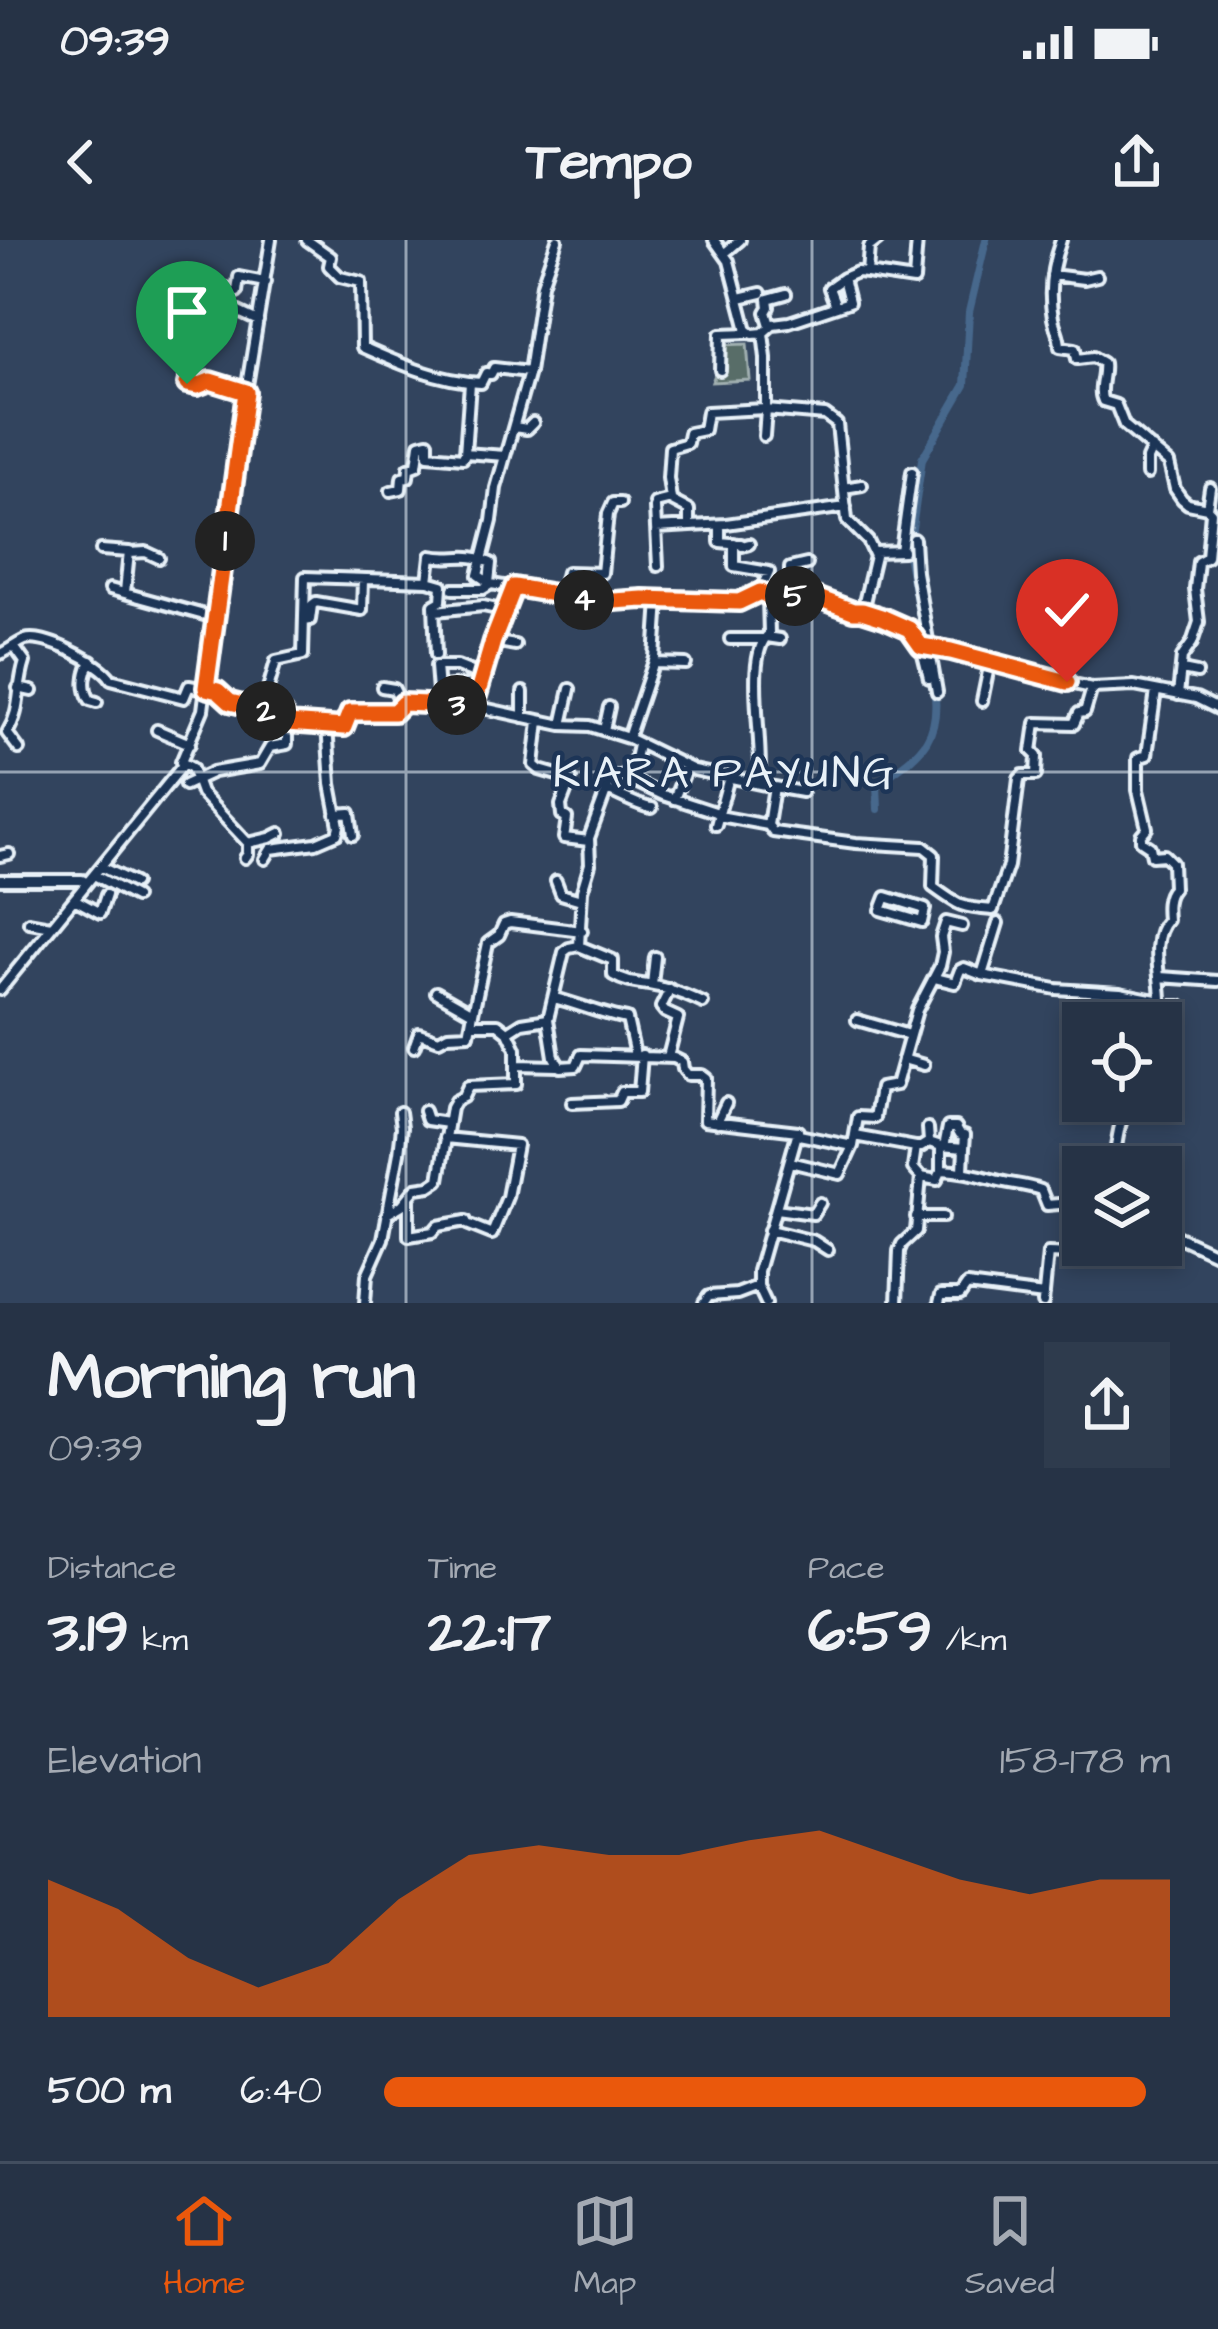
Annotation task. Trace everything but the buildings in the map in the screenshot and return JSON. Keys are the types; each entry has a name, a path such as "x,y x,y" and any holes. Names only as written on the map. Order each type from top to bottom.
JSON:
{"street":[{"path":"0,990 50,925 66,917 74,899 182,764 201,716 271,240"},
{"path":"305,240 331,256 329,266 340,277 361,282 362,347 401,366 470,383 481,383 486,373 495,371 529,372"},
{"path":"482,559 529,372 542,284 557,240"},
{"path":"714,240 725,253 748,333"},
{"path":"725,253 740,240"},
{"path":"867,273 869,248 878,240"},
{"path":"836,306 829,288 857,272 914,280 917,240"},
{"path":"1061,240 1052,275 1053,316 1060,345 1079,347 1077,359 1094,357 1103,363 1101,398 1116,405 1123,423 1169,464 1182,499 1211,512 1207,557 1198,562 1195,586 1199,622 1182,657 1178,694"},
{"path":"1039,258 1055,257"},
{"path":"1052,275 1097,276"},
{"path":"258,321 227,306 239,277 265,282"},
{"path":"720,370 721,334 767,329 849,301 843,278"},
{"path":"740,298 761,293"},
{"path":"764,436 768,299 786,294"},
{"path":"186,377 184,385 210,381 246,392"},
{"path":"391,491 401,489 401,479 417,466 420,444 428,442 428,455 463,458 470,383"},
{"path":"671,519 668,451 705,428 707,412 766,410 833,418 848,522 874,552 862,611"},
{"path":"514,427 528,429"},
{"path":"1132,454 1142,440"},
{"path":"1147,474 1152,448"},
{"path":"465,453 505,456"},
{"path":"911,472 908,551 929,678"},
{"path":"844,488 862,485"},
{"path":"1207,508 1210,488"},
{"path":"658,566 655,505 670,500"},
{"path":"670,500 688,508 689,525"},
{"path":"561,597 567,572 602,573 608,514 613,503 620,503"},
{"path":"656,528 846,507"},
{"path":"741,522 744,567 769,572 756,687 759,782"},
{"path":"719,524 720,542 741,544"},
{"path":"908,551 914,539"},
{"path":"101,550 146,552 159,558"},
{"path":"874,552 908,551"},
{"path":"125,592 130,553"},
{"path":"428,581 431,556 452,560 473,556 491,563 490,584"},
{"path":"799,596 790,568 807,565"},
{"path":"267,692 276,661 303,655 305,578 428,581 442,586 441,601 435,603 436,655"},
{"path":"304,620 310,619 316,602 362,610 363,580"},
{"path":"453,590 483,589 490,584 600,602 644,596 739,602 746,595 813,596 906,627 925,646 937,692"},
{"path":"474,706 514,587"},
{"path":"110,589 178,602 215,618"},
{"path":"628,738 654,663 659,600"},
{"path":"436,611 506,610"},
{"path":"955,652 958,637"},
{"path":"730,639 780,639"},
{"path":"0,654 27,640 74,652 105,669 111,679 184,698 188,687 218,691 230,702 284,715 287,744 270,748 260,764 213,772 185,785"},
{"path":"493,641 515,645"},
{"path":"925,646 1047,679 1092,688 1134,686 1196,698 1218,709"},
{"path":"15,648 25,661 18,712 7,733 19,748"},
{"path":"92,661 86,694 98,702"},
{"path":"982,701 990,662"},
{"path":"654,663 686,664"},
{"path":"439,704 436,666 464,667 482,680"},
{"path":"1182,670 1197,673"},
{"path":"440,687 482,680"},
{"path":"459,703 460,685"},
{"path":"382,687 394,689 401,704"},
{"path":"18,688 32,692"},
{"path":"774,787 770,831 930,849 935,860 932,887 957,905 993,910 1008,866 1017,783 1022,776 1036,775 1037,758 1032,751 1036,723 1074,724 1079,713 1085,712 1092,688"},
{"path":"562,725 570,689"},
{"path":"523,717 524,692"},
{"path":"1156,692 1150,744 1138,761 1138,790 1148,828 1141,841 1152,857 1164,855 1172,863 1167,920 1160,927 1157,945 1162,1002"},
{"path":"401,704 459,703 539,721 590,726 628,738 686,767 802,792"},
{"path":"287,723 345,727 352,711 396,712 401,704"},
{"path":"604,730 609,707"},
{"path":"539,721 534,765 571,779 561,805 567,818 563,835 589,841"},
{"path":"248,843 293,848 334,837 339,830 327,725"},
{"path":"157,730 190,743"},
{"path":"625,777 632,773 638,745"},
{"path":"182,764 192,768 201,793 248,843 245,858"},
{"path":"674,799 686,767"},
{"path":"703,1003 670,989 616,978 613,960 586,951 581,937 581,900 596,806 613,776 625,777 710,810 718,820 768,825"},
{"path":"718,820 729,777"},
{"path":"604,788 652,808"},
{"path":"760,801 771,804"},
{"path":"336,814 350,813 353,835"},
{"path":"266,859 269,844 280,833"},
{"path":"90,878 135,897"},
{"path":"0,880 90,878 134,883"},
{"path":"556,881 561,894 581,900"},
{"path":"74,899 100,913 106,895"},
{"path":"886,897 925,909 922,922 880,910 886,897"},
{"path":"876,1117 880,1088 896,1085 916,1010 944,952 941,938 946,921 957,905"},
{"path":"946,921 962,926"},
{"path":"29,922 50,925"},
{"path":"982,976 998,923"},
{"path":"414,1047 419,1033 437,1040 468,1036 488,943 504,924 581,937"},
{"path":"557,1066 548,1019 554,979 565,952 581,937"},
{"path":"652,985 655,957"},
{"path":"935,977 955,983 964,968 982,976 1056,989 1120,993 1154,1002"},
{"path":"1160,977 1218,981"},
{"path":"668,1057 678,1018 661,1007 670,989"},
{"path":"436,992 473,1013"},
{"path":"554,998 627,1019 639,1055 639,1092 622,1092 618,1101 572,1103"},
{"path":"508,1032 520,1018 548,1019"},
{"path":"857,1020 910,1035"},
{"path":"387,1214 416,1188 439,1180 452,1104 468,1086 515,1085 516,1049 508,1032 498,1024 488,1029 471,1024"},
{"path":"517,1065 575,1066 581,1055 668,1057 682,1062 688,1076 706,1078 704,1119 716,1123 755,1124 799,1135 916,1147 929,1142"},
{"path":"903,1059 924,1065"},
{"path":"716,1123 726,1103"},
{"path":"424,1111 427,1120 448,1123"},
{"path":"365,1303 367,1275 382,1245 402,1127 400,1112"},
{"path":"790,1162 839,1176 858,1117 888,1119"},
{"path":"916,1147 914,1168 921,1177 939,1180 949,1126 956,1127 965,1135 963,1171"},
{"path":"928,1128 929,1142"},
{"path":"766,1303 758,1286 759,1268 799,1135"},
{"path":"409,1198 409,1236 465,1221 492,1234 508,1192 517,1145 445,1138"},
{"path":"929,1142 964,1148"},
{"path":"941,1171 1024,1183 1041,1190 1047,1205 1062,1204"},
{"path":"897,1303 899,1251 916,1231 921,1177"},
{"path":"776,1209 813,1214 820,1203"},
{"path":"916,1217 943,1217"},
{"path":"770,1230 814,1241 828,1250"},
{"path":"1182,1239 1218,1256"},
{"path":"939,1303 940,1295 960,1295 967,1285 1043,1299 1048,1252 1062,1253"},
{"path":"704,1303 709,1296 737,1294 758,1286"}],"green space":[{"path":"747,344 750,380 712,382 720,345"}],"waterway":[{"path":"924,637 908,556 922,459 965,385 969,312 986,240"},
{"path":"878,809 877,784 915,755 930,734 934,686"},
{"path":"0,982 78,888"}],"district":[{"name":"KIARA PAYUNG","path":"725,774"}],"route":[{"path":"187,384 210,381 246,392 206,688 230,702 284,715 287,723 344,727 350,712 394,712 403,703 474,706 514,587 600,602 739,602 760,592 813,596 906,627 921,646 1067,682"}]}
